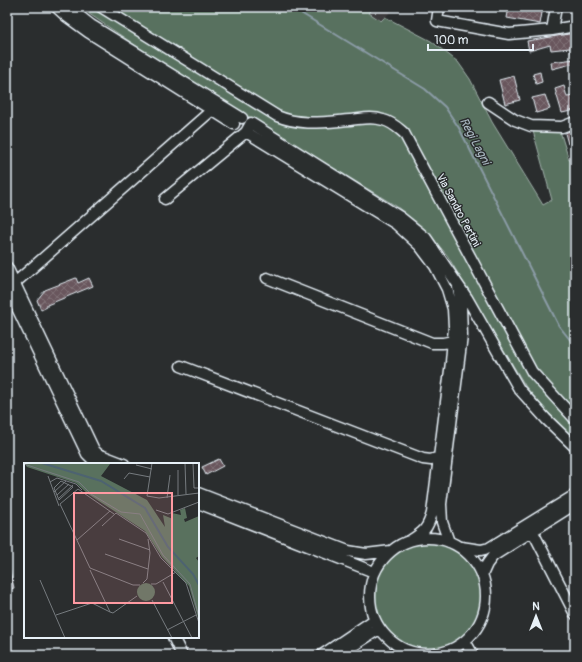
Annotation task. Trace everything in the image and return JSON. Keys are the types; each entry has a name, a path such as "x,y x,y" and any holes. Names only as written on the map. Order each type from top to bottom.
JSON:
{"street":[{"path":"56,7 88,32 212,110 238,121 91,25 68,7"},
{"name":"Via Sandro Pertini","path":"101,7 265,110 290,121 319,123 370,118 384,120 395,125 404,133 532,372 575,419"},
{"path":"439,7 437,21 509,34 552,30 575,26"},
{"path":"552,30 556,7"},
{"path":"488,102 515,120 531,126 562,127 575,122"},
{"path":"10,286 212,110"},
{"path":"165,199 249,128"},
{"path":"249,128 400,217 426,238 457,283 519,389 546,419 575,447"},
{"path":"249,128 396,224 420,246 435,266 447,288 453,309 454,327 439,457 429,524 422,533 412,540"},
{"path":"7,267 10,286 87,454 96,463"},
{"path":"267,278 432,343 453,341"},
{"path":"449,542 442,522 441,504 462,336 461,305 457,283"},
{"path":"10,286 94,450 98,454 121,463"},
{"path":"181,366 423,459 431,460 439,457"},
{"path":"199,493 348,552 366,554 391,551"},
{"path":"459,547 482,550 489,548 575,495"},
{"path":"199,503 374,572"},
{"path":"482,575 493,556 575,504"},
{"path":"533,532 575,614"},
{"path":"430,538 449,542 468,554 482,575 486,589 486,604 482,618 461,648 436,654 429,654 415,653 401,648 389,640 377,625 370,608 370,584 374,572 382,560 401,544 412,540 430,538"},
{"path":"322,655 377,625"},
{"path":"340,655 377,625"},
{"path":"174,638 182,655"},
{"path":"461,648 473,655"}],"shaded area":[{"path":"374,7 396,7 381,21 368,13"}],"green space":[{"path":"79,7 374,7 369,13 381,21 385,17 431,41 458,62 470,79 492,122 543,205 552,200 533,131 560,131 569,160 575,159 575,439 546,410 526,387 447,255 424,228 396,206 256,121 135,45"},
{"path":"428,543 448,547 466,558 477,576 481,596 477,616 466,634 448,645 428,649 408,645 390,634 379,616 375,596 379,576 390,558 408,547"}],"building":[{"path":"509,7 543,7 540,24 507,18"},
{"path":"575,33 575,59 573,59 570,48 551,50 550,45 529,51 527,41"},
{"path":"575,59 575,63 552,69 551,62"},
{"path":"540,72 542,82 536,84 533,74"},
{"path":"514,76 520,100 505,104 499,80"},
{"path":"564,86 567,97 575,96 575,110 562,113 555,89"},
{"path":"545,95 550,109 536,113 532,98"},
{"path":"575,129 575,141 568,144 565,133"},
{"path":"76,278 78,283 89,278 93,286 47,305 47,307 41,310 37,300 45,290"},
{"path":"219,459 223,466 206,475 202,467"},
{"path":"7,567 9,567 14,588 7,590"}],"waterway":[{"name":"Regi Lagni","path":"291,7 425,89 445,107 459,128 559,326 575,346"}]}
